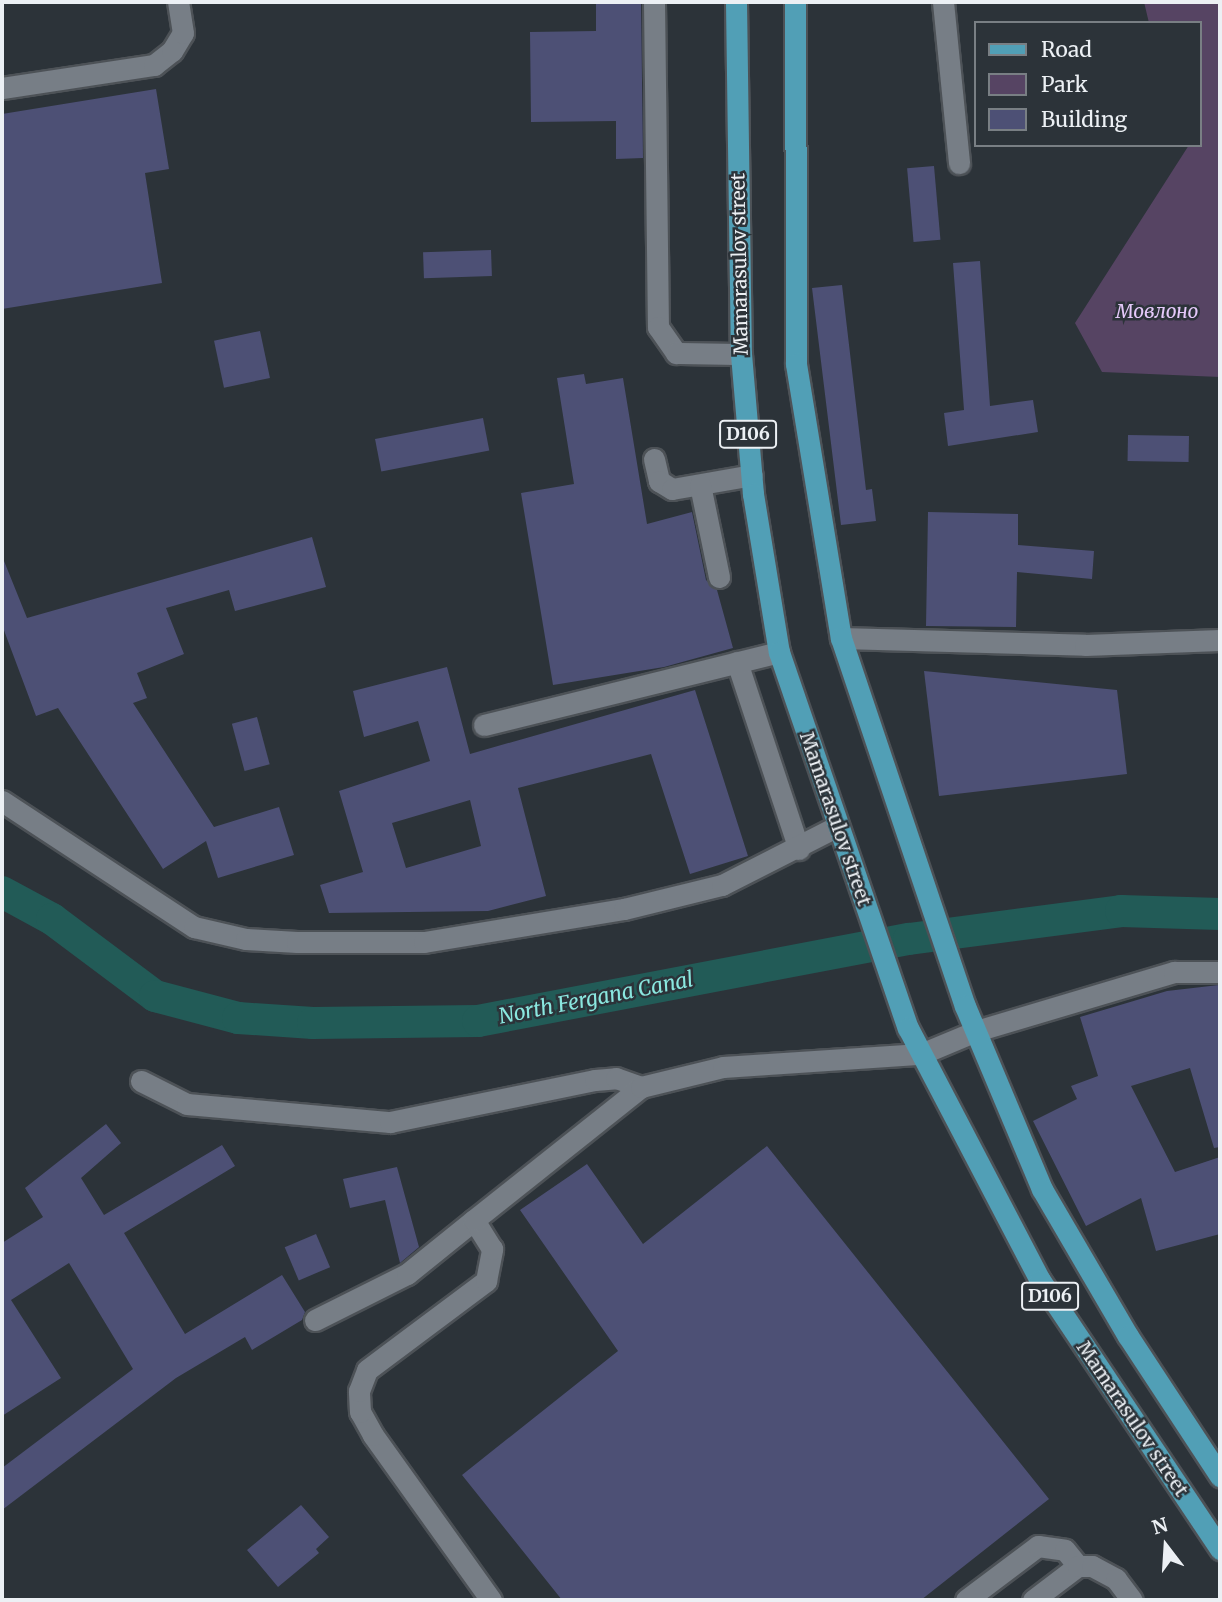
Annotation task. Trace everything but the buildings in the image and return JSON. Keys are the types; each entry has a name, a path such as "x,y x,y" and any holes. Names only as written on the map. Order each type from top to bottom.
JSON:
{"main road":[{"name":"Mamarasulov street","path":"736,2 741,354 752,475 779,652 845,854 908,1028 1040,1280 1220,1549"},
{"name":"D106","path":"795,2 796,364 841,638 904,834 965,1006 1042,1189 1128,1336 1220,1476"}],"street":[{"path":"2,88 154,65 172,51 183,33 178,2"},
{"path":"654,2 658,327 676,353 741,354"},
{"path":"943,2 959,163"},
{"path":"654,459 663,486 700,485 752,475"},
{"path":"700,485 719,576"},
{"path":"841,638 1085,645 1200,637 1220,640"},
{"path":"484,725 779,652"},
{"path":"737,662 799,849"},
{"path":"2,802 194,927 246,939 424,942 494,931 722,884 799,849 836,827"},
{"path":"315,1320 407,1274 641,1087 723,1067 921,1054 976,1031 1174,972 1220,972"},
{"path":"141,1081 187,1104 390,1122 594,1080 616,1079 641,1087"},
{"path":"474,1220 492,1249 486,1281 367,1370 359,1391 360,1412 373,1436 491,1600"},
{"path":"965,1600 1038,1546 1065,1550 1078,1566 1107,1571 1132,1600"},
{"path":"1033,1600 1078,1566"}],"green space":[{"name":"Мовлоно","path":"1144,2 1220,2 1220,377 1102,372 1075,323 1188,147 1201,147 1201,21 1149,21"}],"waterway":[{"name":"North Fergana Canal","path":"2,892 52,919 155,996 238,1018 313,1023 478,1021 909,939 1121,911 1220,914"}]}
